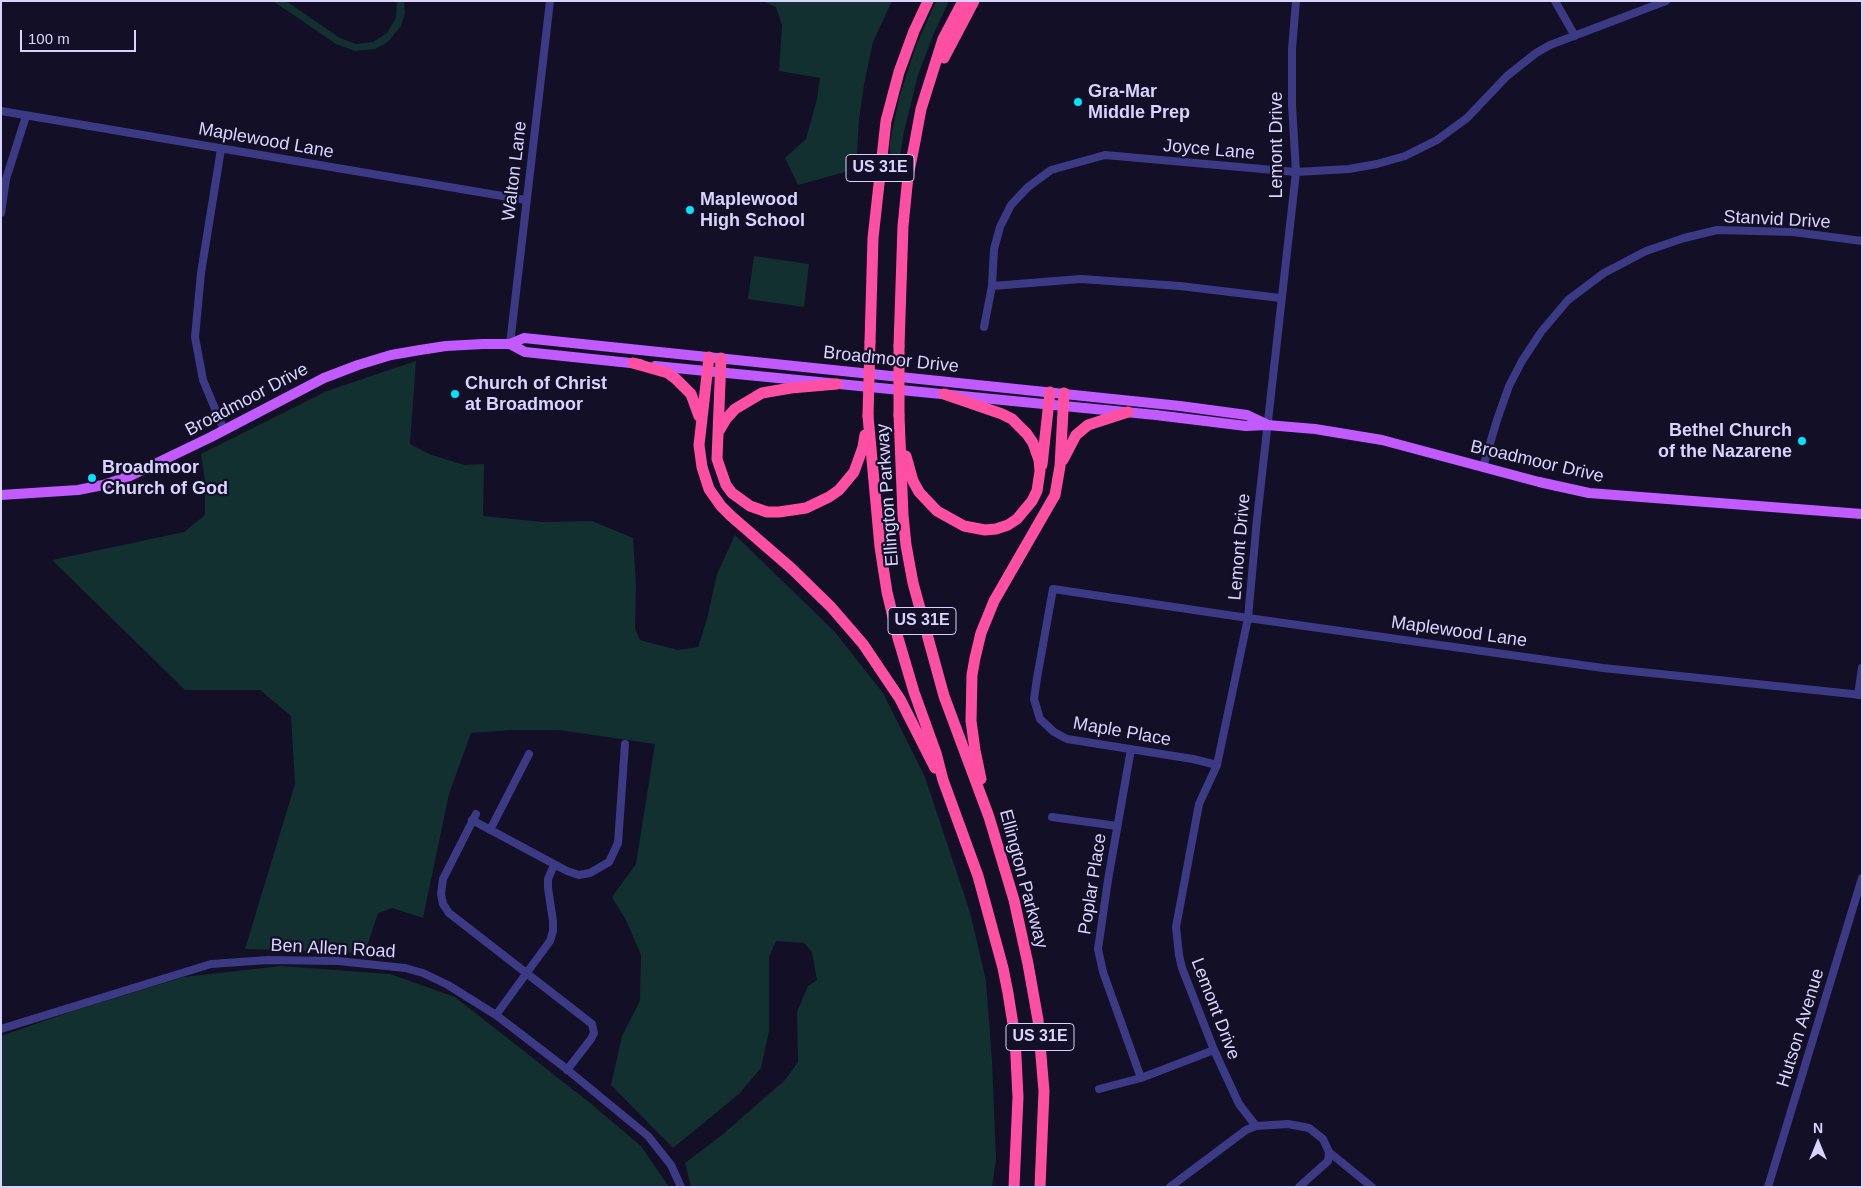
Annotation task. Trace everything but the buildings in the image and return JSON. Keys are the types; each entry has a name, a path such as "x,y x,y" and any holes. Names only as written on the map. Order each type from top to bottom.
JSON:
{"highway":[{"name":"Ellington Parkway","path":"928,1 905,56 886,121 873,238 868,416 877,520 887,592 906,666 936,752 943,780 978,876 1003,968 1012,1011 1018,1097 1014,1187"},
{"name":"Ellington Parkway","path":"963,1 943,39 921,109 908,176 904,218 899,346 899,415 903,515 913,583 928,643 944,696 989,818 1014,900 1038,1020 1044,1091 1040,1187"},
{"path":"921,109 949,45 974,1"},
{"path":"715,358 720,372 716,448 718,467 732,493 750,506 767,512 794,511 806,508 839,490 854,472 863,447 868,416"},
{"path":"715,358 708,371 701,421 700,458 705,478 715,498 731,516 832,606 863,644 900,699 932,763 943,780"},
{"path":"633,364 668,373 676,378 691,394 701,421"},
{"path":"717,438 720,428 735,409 754,396 773,390 837,384"},
{"path":"899,415 908,469 913,481 928,503 954,522 970,528 996,529 1008,525 1026,511 1037,491 1050,405 1050,392"},
{"path":"989,818 974,750 971,721 972,674 982,633 994,602 1055,495 1060,466 1064,393"},
{"path":"944,394 1002,414 1019,425 1033,443 1039,460 1040,480"},
{"path":"1060,466 1073,440 1081,430 1098,421 1128,412"}],"main road":[{"name":"Broadmoor Drive","path":"1,495 78,490 130,476 160,463 324,378 358,365 392,355 446,346 510,344 524,338 1064,393 1247,415 1267,425"},
{"name":"Broadmoor Drive","path":"510,344 525,352 633,364 1128,412 1246,426 1267,425 1315,429 1373,438 1588,493 1862,514"}],"street":[{"name":"Walton Lane","path":"510,344 550,1"},
{"name":"Lemont Drive","path":"1256,1126 1238,1104 1214,1050 1182,968 1178,955 1176,927 1199,804 1217,765 1248,618 1280,298 1296,172 1292,105 1292,50 1296,1"},
{"path":"1555,1 1575,36"},
{"name":"Joyce Lane","path":"984,326 992,286 994,249 1000,227 1012,205 1028,187 1051,170 1105,155 1296,172 1349,169 1377,164 1405,156 1437,140 1467,118 1507,76 1536,53 1550,45 1666,1"},
{"name":"Maplewood Lane","path":"1,111 526,200"},
{"path":"1,213 6,179 26,116"},
{"path":"221,149 202,273 195,337 203,380 224,430"},
{"name":"Stanvid Drive","path":"1483,467 1506,395 1522,361 1568,300 1604,273 1646,251 1684,238 1718,230 1793,232 1862,241"},
{"path":"992,286 1081,279 1180,286 1280,298"},
{"name":"Maplewood Lane","path":"1053,589 1603,668 1860,695"},
{"name":"Maple Place","path":"1053,589 1036,678 1034,699 1040,718 1054,732 1067,739 1192,759 1217,765"},
{"path":"1860,695 1862,668"},
{"path":"567,1070 591,1039 594,1028 592,1024 449,912 443,904 441,894 443,879 474,817 490,830 554,865 579,875 590,873 608,862 618,843 625,744"},
{"name":"Poplar Place","path":"1131,749 1098,949 1103,972 1141,1078"},
{"path":"490,830 529,754"},
{"path":"1052,818 1117,826"},
{"path":"496,1015 548,946 553,931 553,921 548,879 554,865"},
{"name":"Hutson Avenue","path":"1768,1187 1862,878"},
{"name":"Ben Allen Road","path":"1,1029 210,964 268,960 338,961 405,968 448,984 496,1015 567,1070 648,1136 671,1165 681,1187"},
{"path":"1099,1089 1141,1078 1214,1050"},
{"path":"1170,1187 1246,1130 1256,1126 1288,1124 1309,1128 1323,1139 1329,1152 1372,1187"},
{"path":"1302,1186 1328,1161 1329,1152"}],"green space":[{"path":"273,1 286,1 340,38 356,44 373,42 387,33 396,18 397,1 404,1 405,13 401,26 388,42 375,49 355,51 336,44"},
{"path":"762,1 892,1 873,42 859,120 856,169 798,185 785,158 806,139 817,99 820,78 779,71 782,25 776,7"},
{"path":"936,1 949,1 918,75 904,132 898,168 893,172 890,169 890,142 899,98 916,46"},
{"path":"754,256 809,264 804,307 748,299"},
{"path":"416,361 410,444 429,454 464,465 484,464 483,516 543,522 592,521 633,538 636,584 635,629 640,640 678,650 698,647 707,619 717,574 735,535 834,631 883,693 925,777 970,912 986,981 992,1061 996,1159 992,1187 691,1187 685,1163 722,1135 785,1080 798,1062 797,1012 808,986 817,980 812,952 804,943 776,941 769,957 769,1031 761,1068 739,1094 673,1148 611,1085 622,1036 640,1001 641,955 627,922 612,897 636,864 655,744 559,730 511,730 471,733 449,794 423,918 392,908 378,913 365,953 245,949 295,784 291,716 260,690 185,690 52,560 184,532 205,515 205,481 201,454 327,391"},
{"path":"281,966 390,974 455,997 590,1103 641,1146 669,1187 1,1187 1,1036 70,1012 184,977"}],"place":[{"name":"Gra-Mar Middle Prep","path":"1078,102"},
{"name":"Maplewood High School","path":"690,210"},
{"name":"Church of Christ at Broadmoor","path":"455,394"},
{"name":"Bethel Church of the Nazarene","path":"1802,441"},
{"name":"Broadmoor Church of God","path":"92,478"}]}
